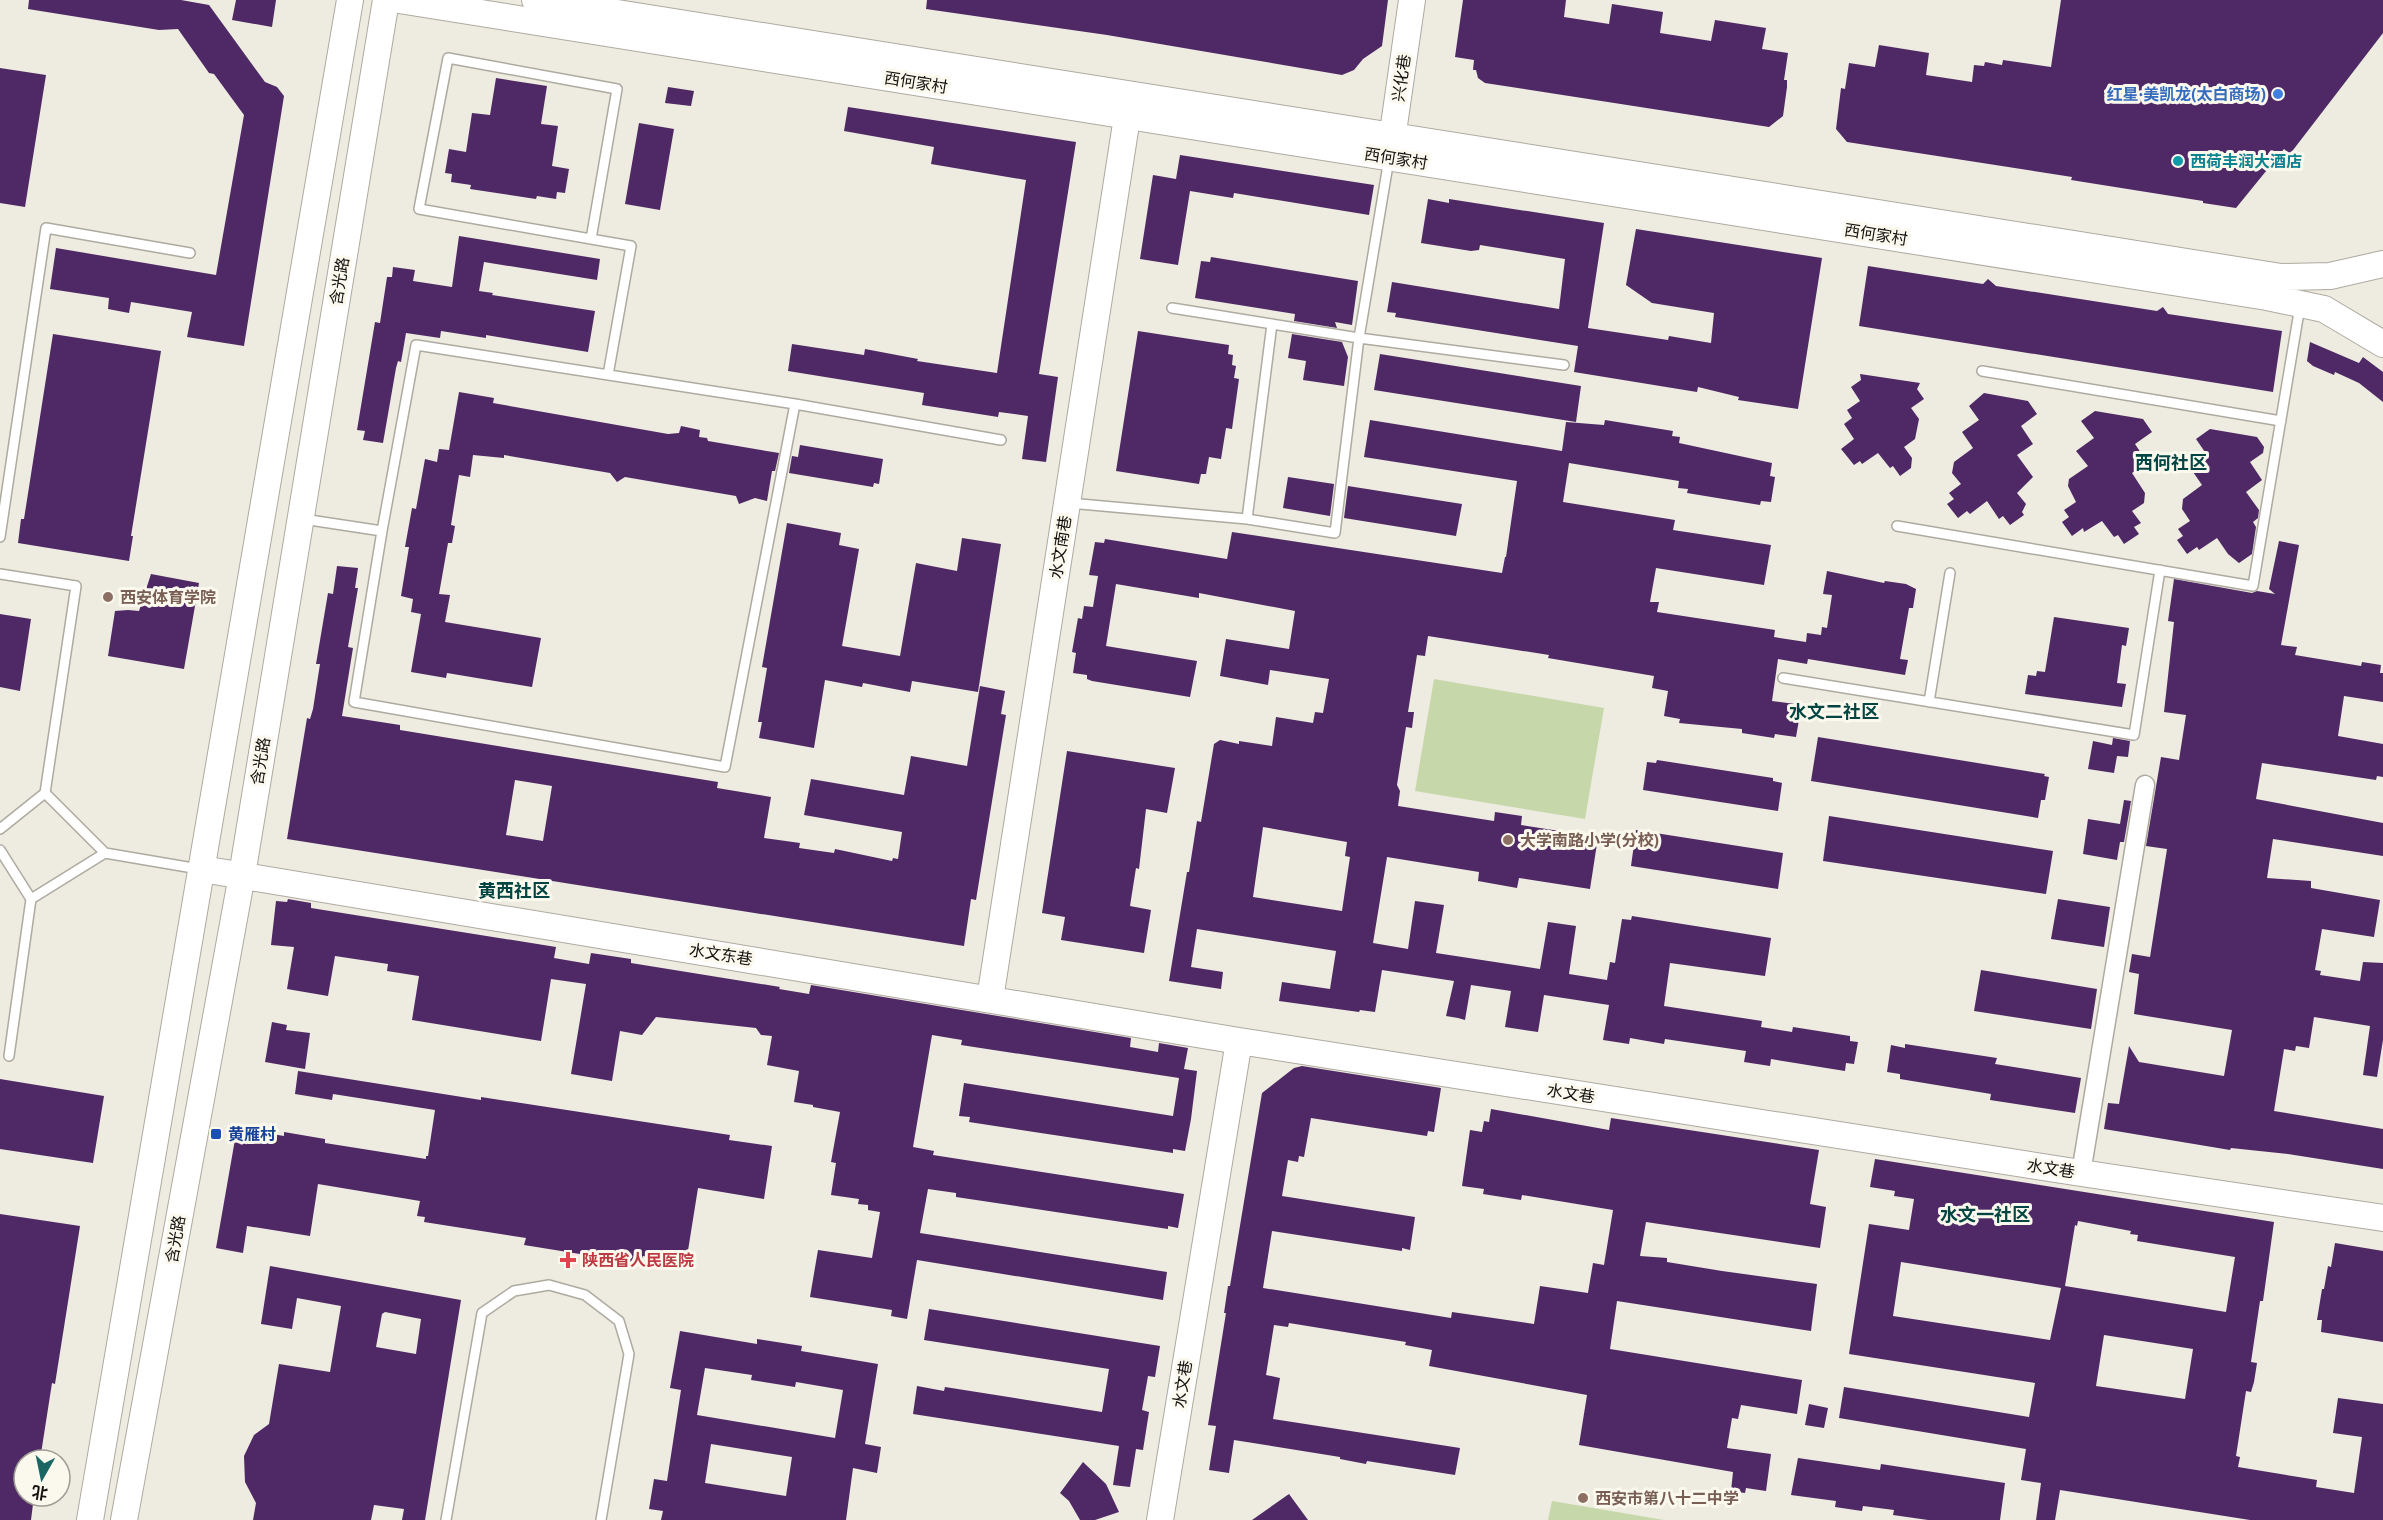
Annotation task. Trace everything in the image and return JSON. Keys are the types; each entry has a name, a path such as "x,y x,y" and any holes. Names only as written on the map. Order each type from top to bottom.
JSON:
{"street":[{"path":"90,1520 350,0"},
{"name":"含光路","path":"124,1520 242,875 386,0"},
{"name":"西何家村","path":"399,0 1129,105 1391,146 2281,277 2330,276 2383,264"},
{"name":"西何家村","path":"535,0 1129,105"},
{"name":"兴化巷","path":"1391,146 1412,0"},
{"name":"水文南巷","path":"990,999 1129,105"},
{"name":"西何家村","path":"1391,146 2267,297 2324,309 2383,344"},
{"path":"2081,1173 2145,785"},
{"name":"水文东巷","path":"202,869 1239,1041"},
{"name":"水文巷","path":"1160,1520 1239,1041 2383,1218"}],"lane":[{"path":"591,239 616,89 448,58 419,209 631,246 608,375"},
{"path":"1067,502 1247,519 1335,533 1359,338 1391,146"},
{"path":"0,537 46,228 190,253"},
{"path":"1897,526 2253,586 2300,304"},
{"path":"1172,308 1359,338 1564,365"},
{"path":"1247,519 1272,324"},
{"path":"795,404 725,767 354,702 416,345 795,404 1001,440"},
{"path":"1982,372 2281,421"},
{"path":"300,519 382,531"},
{"path":"1783,678 2134,735 2160,570"},
{"path":"1929,702 1950,573"},
{"path":"0,574 76,586 45,793 0,829"},
{"path":"45,793 105,853 202,869"},
{"path":"0,850 31,899 9,1056"},
{"path":"31,899 105,853"},
{"path":"446,1520 482,1313 514,1291 549,1285 585,1295 619,1321 629,1354 601,1520"}],"green space":[{"path":"1434,679 1604,708 1585,819 1415,791"},
{"path":"1552,1501 1664,1520 1548,1520"}],"building":[{"path":"29,0 181,0 209,5 265,82 277,87 284,96 244,346 187,337 192,312 131,302 129,313 108,309 109,298 50,289 56,248 216,275 244,115 214,74 209,73 178,29 159,30 28,9"},
{"path":"236,0 276,0 272,27 232,20"},
{"path":"927,0 1388,0 1382,46 1363,59 1354,70 1342,75 1107,35 926,9"},
{"path":"1463,0 1566,0 1564,17 1609,24 1612,4 1663,12 1660,33 1711,41 1715,20 1766,28 1762,49 1788,53 1784,80 1787,80 1787,87 1783,116 1769,127 1485,83 1478,78 1476,70 1473,70 1474,60 1455,57"},
{"path":"2061,0 2383,0 2383,33 2290,154 2284,149 2236,208 2071,180 2072,177 1847,142 1836,129 1841,88 1845,89 1849,63 1875,67 1879,45 1929,53 1926,75 1972,82 1974,65 1984,66 1985,62 2002,65 2003,60 2051,67"},
{"path":"0,68 46,75 25,207 0,203"},
{"path":"496,78 547,86 541,124 558,126 552,166 569,169 565,193 557,192 556,199 537,196 536,199 470,189 471,185 451,182 452,174 445,173 449,149 466,152 472,113 490,115"},
{"path":"668,87 694,91 691,106 665,103"},
{"path":"848,107 1076,142 1039,374 1058,377 1046,462 1022,459 1028,416 999,412 998,417 922,405 924,393 788,371 792,344 864,355 865,349 918,359 917,361 997,373 1026,180 931,164 934,147 844,131"},
{"path":"639,123 674,129 660,210 625,204"},
{"path":"1180,155 1374,185 1369,215 1234,193 1233,198 1190,191 1178,265 1140,259 1153,175 1176,179"},
{"path":"1428,199 1449,203 1449,199 1604,223 1588,328 1668,340 1669,336 1711,343 1714,313 1652,303 1626,285 1636,229 1822,258 1798,409 1738,400 1739,397 1698,387 1697,392 1574,372 1578,346 1395,317 1396,313 1387,312 1392,282 1559,309 1565,259 1480,245 1479,250 1471,251 1421,243"},
{"path":"459,236 600,259 597,280 484,262 479,291 595,311 588,352 486,335 486,338 441,331 440,338 406,333 401,362 398,361 396,368 383,443 363,440 365,431 357,430 375,322 380,323 387,277 392,277 393,267 415,270 413,281 452,287"},
{"path":"1211,257 1358,281 1352,325 1335,322 1337,328 1294,321 1295,314 1195,298 1201,261 1210,262"},
{"path":"1868,266 1983,284 1988,279 1996,286 2157,311 2163,307 2168,314 2282,331 2273,392 1859,326"},
{"path":"1138,331 1229,345 1228,354 1233,355 1232,365 1236,366 1234,378 1239,379 1232,429 1226,428 1221,459 1209,457 1206,474 1201,474 1199,484 1116,471"},
{"path":"53,334 161,351 129,561 18,543 21,519 24,519"},
{"path":"1292,334 1342,342 1348,357 1344,386 1303,380 1306,361 1288,358"},
{"path":"2310,342 2359,363 2363,357 2383,372 2383,402 2359,383 2335,372 2334,375 2313,366 2307,361"},
{"path":"1380,354 1581,386 1576,422 1374,390"},
{"path":"1860,374 1920,383 1917,389 1924,399 1911,408 1919,419 1915,439 1904,447 1912,458 1911,468 1900,476 1893,466 1890,468 1878,453 1862,464 1860,461 1854,465 1841,449 1854,439 1844,424 1852,418 1847,410 1860,401 1851,387 1861,380"},
{"path":"459,392 494,398 493,403 668,434 679,433 681,426 700,430 699,437 707,438 708,441 779,453 775,471 772,471 767,501 755,498 739,504 736,496 625,477 617,482 610,473 504,455 504,458 473,455 470,477 459,475 451,525 455,526 452,543 448,543 439,594 450,595 445,622 541,638 532,687 447,673 446,678 411,672 421,614 411,612 413,599 401,596 409,547 405,547 412,508 416,509 425,459 437,462 439,449 449,450"},
{"path":"1984,393 2028,401 2037,414 2021,426 2033,444 2017,455 2033,477 2017,493 2026,504 2022,512 2024,515 2010,525 2003,516 1999,519 1987,501 1970,514 1967,511 1958,518 1947,504 1954,499 1949,493 1961,484 1952,473 1954,462 1973,448 1962,432 1979,420 1969,406"},
{"path":"2095,411 2143,419 2152,432 2135,444 2147,462 2132,473 2145,493 2144,503 2132,511 2141,523 2134,527 2139,534 2124,544 2118,535 2114,537 2102,521 2084,532 2083,528 2072,536 2062,522 2069,517 2064,510 2076,502 2068,486 2069,479 2088,466 2076,451 2094,438 2081,421"},
{"path":"1370,420 1562,451 1566,422 1604,425 1605,420 1673,431 1672,436 1680,437 1679,443 1772,463 1770,476 1775,477 1771,502 1761,501 1760,505 1687,493 1688,489 1678,488 1679,481 1569,463 1563,502 1675,520 1673,530 1771,545 1764,585 1656,568 1650,602 1659,602 1657,612 1775,630 1774,637 1806,642 1807,633 1821,635 1822,627 1827,628 1832,595 1823,594 1827,571 1884,583 1885,581 1906,584 1916,589 1913,608 1909,608 1900,659 1908,660 1905,675 1808,659 1807,664 1778,659 1772,701 1795,704 1793,713 1800,714 1796,737 1775,734 1774,738 1742,733 1742,729 1679,723 1680,719 1664,716 1668,691 1652,688 1654,676 1548,658 1549,655 1428,636 1425,656 1417,655 1408,712 1414,712 1412,728 1406,727 1397,785 1400,791 1398,806 1494,821 1495,812 1522,816 1521,825 1598,837 1590,889 1519,878 1517,888 1478,881 1479,872 1387,857 1373,943 1408,949 1415,901 1444,905 1436,953 1540,969 1548,922 1576,926 1569,974 1607,980 1610,962 1615,963 1622,919 1631,920 1632,916 1771,938 1765,976 1670,963 1664,1006 1762,1021 1761,1027 1792,1032 1793,1027 1850,1036 1850,1041 1858,1042 1854,1064 1846,1063 1845,1071 1771,1059 1770,1066 1744,1062 1746,1051 1665,1039 1664,1044 1630,1038 1629,1044 1603,1040 1609,1005 1544,995 1538,1032 1505,1027 1511,991 1471,985 1465,1020 1446,1016 1454,981 1382,970 1375,1012 1360,1010 1359,1012 1279,1001 1282,982 1330,989 1336,951 1197,929 1191,967 1223,972 1221,989 1169,981 1187,872 1189,872 1197,821 1201,822 1214,744 1220,740 1272,746 1276,717 1313,723 1315,712 1323,713 1329,679 1270,670 1268,685 1220,676 1226,639 1289,649 1295,611 1199,593 1199,598 1116,584 1106,646 1197,661 1190,697 1092,681 1087,679 1087,675 1073,673 1076,653 1072,652 1078,618 1082,619 1084,606 1093,607 1098,576 1089,575 1095,542 1104,543 1105,539 1227,559 1232,532 1502,573 1517,481 1364,457","holes":["1263,827 1347,842 1345,856 1350,857 1342,911 1253,897"]},
{"path":"2210,429 2257,437 2264,447 2263,453 2250,462 2262,480 2246,492 2259,510 2258,518 2253,522 2256,527 2252,554 2239,563 2228,554 2217,538 2199,550 2197,547 2187,554 2177,540 2183,536 2178,529 2190,521 2182,509 2183,499 2202,485 2191,469 2207,455 2196,439"},
{"path":"800,445 883,459 879,484 874,483 873,487 789,473 792,456 798,457"},
{"path":"1288,477 1334,484 1330,516 1283,508"},
{"path":"1348,486 1462,504 1456,536 1344,518"},
{"path":"787,523 841,533 839,545 859,549 842,646 900,656 916,563 957,571 962,538 1001,544 978,692 912,681 910,692 863,683 862,687 825,680 814,748 759,738 762,722 758,722 767,668 762,667"},
{"path":"2279,541 2299,545 2281,645 2297,647 2295,655 2361,666 2362,662 2381,665 2383,702 2344,696 2338,736 2383,744 2383,777 2377,776 2376,780 2262,763 2256,799 2383,823 2383,856 2273,839 2267,878 2311,881 2311,888 2380,900 2374,937 2322,929 2315,970 2321,971 2320,975 2360,981 2363,962 2383,963 2383,1040 2377,1077 2363,1075 2370,1026 2314,1017 2309,1048 2296,1046 2295,1051 2284,1049 2274,1111 2383,1129 2383,1169 2288,1154 2231,1148 2230,1150 2104,1129 2108,1103 2119,1104 2129,1046 2139,1062 2224,1076 2232,1030 2134,1014 2139,974 2129,972 2132,954 2150,957 2167,849 2146,846 2161,757 2179,760 2186,715 2164,712 2174,622 2168,621 2174,579 2252,593 2257,591 2275,594 2269,589"},
{"path":"337,566 358,568 355,588 358,588 348,647 353,648 342,716 400,725 400,730 718,782 717,788 771,797 764,838 800,843 799,848 834,853 835,849 892,861 893,858 898,859 902,832 804,815 811,779 904,795 911,756 967,766 980,686 1005,691 1001,714 1006,715 976,900 971,899 964,946 287,839 307,718 310,719 313,709 320,664 316,664 328,593 333,594","holes":["515,780 552,786 543,841 506,835"]},
{"path":"151,574 199,583 184,669 108,656 115,611 139,611"},
{"path":"0,614 31,619 20,691 0,687"},
{"path":"2054,617 2129,628 2126,646 2122,645 2117,683 2126,684 2122,707 2025,694 2028,675 2036,676 2037,671 2045,672"},
{"path":"1818,737 2045,774 2044,776 2049,777 2045,800 2041,800 2038,818 1811,781"},
{"path":"2113,738 2130,741 2128,757 2117,756 2114,773 2088,769 2093,741 2112,745"},
{"path":"1067,751 1175,768 1167,813 1146,809 1139,869 1136,868 1130,906 1151,910 1144,953 1061,940 1065,917 1042,913"},
{"path":"1657,760 1773,778 1773,781 1782,783 1778,811 1643,790 1647,762 1656,763"},
{"path":"2124,800 2131,801 2124,842 2120,842 2117,860 2083,854 2088,819 2120,824"},
{"path":"1829,816 2053,851 2046,894 1823,861"},
{"path":"1636,830 1783,853 1778,889 1631,866"},
{"path":"288,899 311,903 311,908 556,947 554,958 589,964 591,953 631,959 631,963 780,987 779,989 809,994 811,985 1131,1038 1130,1047 1158,1052 1159,1043 1188,1048 1184,1069 1197,1071 1191,1119 1185,1151 1173,1149 1173,1153 969,1122 970,1117 959,1116 964,1083 1173,1116 1179,1078 961,1045 962,1040 932,1035 913,1147 934,1151 933,1155 1184,1194 1178,1228 1168,1226 1168,1229 956,1197 956,1193 928,1189 920,1233 1167,1272 1163,1300 917,1260 907,1319 891,1316 892,1310 810,1297 818,1250 872,1258 880,1212 868,1210 868,1205 858,1204 859,1199 831,1195 836,1163 831,1162 840,1112 794,1102 799,1071 767,1065 772,1036 761,1035 756,1028 656,1017 642,1035 620,1031 612,1081 571,1074 586,984 551,979 541,1041 412,1020 419,976 387,971 388,964 335,956 328,996 287,989 294,947 271,945 276,901 287,902"},
{"path":"2058,899 2110,907 2104,947 2051,939"},
{"path":"1981,970 2097,989 2091,1029 1974,1011"},
{"path":"272,1022 287,1025 286,1030 310,1033 305,1069 265,1062"},
{"path":"1905,1044 1997,1058 1995,1064 2081,1078 2075,1113 1990,1100 1991,1094 1900,1079 1900,1074 1887,1072 1891,1045 1905,1048"},
{"path":"1302,1066 1441,1088 1434,1132 1428,1131 1427,1136 1311,1118 1304,1157 1299,1156 1298,1162 1288,1160 1282,1196 1415,1217 1410,1250 1402,1248 1402,1251 1272,1231 1263,1288 1451,1318 1452,1312 1534,1324 1540,1286 1588,1293 1593,1263 1604,1265 1613,1210 1522,1195 1521,1200 1483,1194 1484,1189 1462,1186 1470,1130 1482,1132 1484,1121 1489,1122 1491,1109 1609,1130 1611,1118 1819,1150 1810,1204 1826,1207 1820,1248 1646,1222 1640,1256 1667,1258 1667,1262 1817,1284 1811,1331 1617,1301 1610,1349 1802,1380 1797,1414 1741,1405 1738,1419 1732,1418 1727,1448 1771,1454 1766,1491 1746,1488 1745,1493 1731,1491 1733,1472 1579,1445 1587,1395 1429,1366 1432,1350 1405,1345 1406,1342 1289,1323 1288,1327 1274,1325 1266,1375 1280,1378 1273,1419 1460,1448 1455,1475 1367,1461 1366,1464 1340,1459 1340,1457 1234,1440 1229,1473 1209,1470 1216,1426 1208,1425 1226,1313 1224,1313 1228,1286 1230,1286 1262,1093 1294,1068"},
{"path":"298,1071 481,1100 481,1097 730,1135 729,1140 772,1146 764,1199 698,1188 686,1263 643,1256 642,1264 524,1245 526,1238 424,1222 425,1217 417,1216 420,1201 318,1184 310,1236 247,1226 243,1253 216,1248 237,1128 284,1136 284,1132 325,1139 325,1143 426,1159 428,1156 435,1110 333,1094 332,1100 295,1094"},
{"path":"0,1079 104,1096 93,1163 0,1149"},
{"path":"1875,1159 2274,1222 2263,1301 2260,1301 2251,1362 2257,1363 2251,1392 2246,1391 2236,1456 2240,1457 2238,1467 2317,1480 2316,1487 2354,1493 2362,1437 2333,1433 2338,1398 2383,1404 2383,1520 2250,1520 2060,1490 2055,1520 2036,1520 2041,1483 2021,1480 2026,1449 1839,1418 1844,1387 2029,1417 2035,1383 1849,1354 1869,1224 1909,1230 1914,1199 1894,1196 1895,1191 1870,1187","holes":["2078,1221 2131,1231 2130,1234 2138,1235 2137,1241 2235,1257 2226,1312 2065,1286 2075,1225 2077,1226","1901,1262 2061,1288 2050,1340 1893,1316","2104,1335 2193,1349 2185,1399 2096,1386"]},
{"path":"0,1214 80,1226 55,1384 52,1383 42,1448 12,1448 12,1508 32,1508 31,1520 0,1520"},
{"path":"2335,1243 2383,1251 2383,1342 2321,1332 2322,1320 2317,1320 2322,1289 2324,1289 2328,1266 2331,1267"},
{"path":"270,1266 461,1300 425,1520 402,1520 404,1509 374,1505 371,1520 253,1520 256,1503 245,1482 244,1456 254,1435 269,1424 279,1364 330,1372 341,1306 297,1298 292,1329 261,1324","holes":["385,1312 421,1319 416,1354 376,1347 382,1314"]},
{"path":"929,1309 1160,1346 1155,1377 1148,1376 1142,1410 1149,1412 1143,1450 1136,1449 1130,1487 1113,1485 1119,1446 913,1414 917,1386 944,1391 945,1387 1102,1412 1109,1369 924,1340"},
{"path":"680,1331 757,1344 757,1339 802,1346 801,1351 878,1364 865,1444 881,1447 877,1473 853,1468 846,1520 661,1520 663,1511 649,1509 654,1479 667,1481 681,1390 670,1388","holes":["705,1368 752,1375 751,1380 795,1387 796,1382 843,1390 835,1438 697,1415","711,1444 792,1457 786,1496 705,1483"]},
{"path":"1809,1404 1828,1408 1824,1428 1805,1425"},
{"path":"1798,1458 1880,1470 1881,1464 2005,1483 2000,1520 1928,1520 1893,1515 1894,1510 1863,1506 1862,1511 1835,1507 1836,1501 1791,1495"},
{"path":"1083,1462 1106,1484 1119,1512 1095,1520 1080,1520 1069,1501 1060,1493"},
{"path":"1289,1494 1308,1520 1252,1520"}],"place":[{"name":"红星·美凯龙(太白商场)","path":"2278,94"},
{"name":"西荷丰润大酒店","path":"2178,161"},
{"name":"西安体育学院","path":"108,597"},
{"name":"大学南路小学(分校)","path":"1508,840"},
{"name":"黄雁村","path":"216,1134"},
{"name":"陕西省人民医院","path":"568,1260"},
{"name":"西安市第八十二中学","path":"1583,1498"}],"district":[{"name":"西何社区","path":"2171,463"},
{"name":"水文二社区","path":"1834,712"},
{"name":"黄西社区","path":"514,891"},
{"name":"水文一社区","path":"1985,1215"}]}
